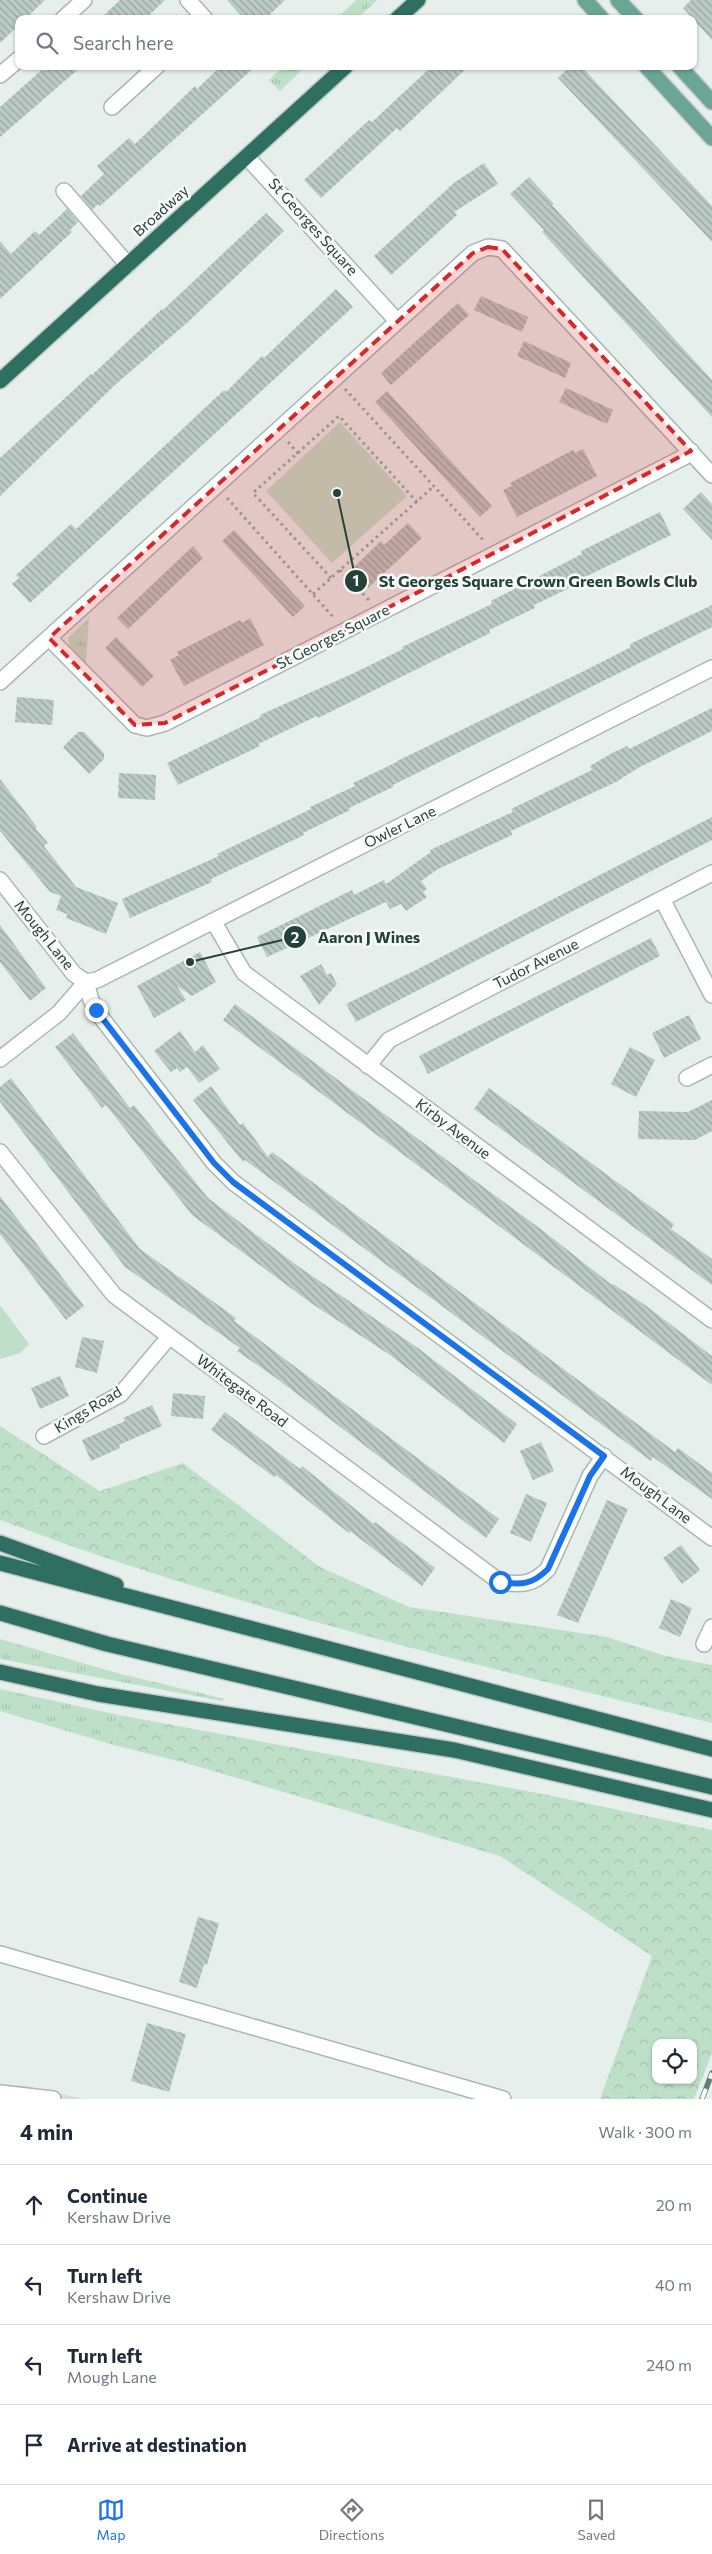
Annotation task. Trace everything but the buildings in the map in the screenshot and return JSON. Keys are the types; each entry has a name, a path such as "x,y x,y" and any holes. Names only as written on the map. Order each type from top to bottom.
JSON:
{"highway":[{"path":"401,15 418,0"},
{"name":"Broadway","path":"0,381 342,70"},
{"path":"0,1543 210,1619"},
{"path":"0,1563 712,1749"},
{"path":"0,1613 107,1644 712,1787"},
{"path":"0,1672 98,1694 454,1750 712,1810"}],"main road":[{"path":"585,0 598,15"},
{"path":"618,0 632,15"},
{"path":"650,70 712,138"},
{"path":"683,70 712,102"}],"street":[{"path":"67,15 84,0"},
{"path":"188,0 201,15"},
{"path":"0,76 15,63"},
{"path":"112,107 152,70"},
{"name":"St Georges Square","path":"247,157 397,321"},
{"path":"64,191 128,265"},
{"path":"0,682 472,253 488,246 502,249 712,475"},
{"name":"St Georges Square","path":"49,638 135,726 147,728 165,723 676,462 691,452"},
{"name":"Owler Lane","path":"86,982 97,980 712,668"},
{"name":"Tudor Avenue","path":"368,1066 389,1040 712,873"},
{"name":"Mough Lane","path":"0,880 74,974 86,982 91,1000 100,1016 214,1163 233,1182 712,1538"},
{"path":"662,899 712,995"},
{"name":"Kirby Avenue","path":"213,921 244,973 712,1320"},
{"path":"0,1059 59,1013 86,982"},
{"path":"687,1078 712,1065"},
{"name":"Whitegate Road","path":"0,1152 114,1295 500,1582 522,1586 539,1579 548,1569 590,1476 604,1456"},
{"name":"Kings Road","path":"44,1436 121,1394 169,1337"},
{"path":"704,1644 712,1627"},
{"path":"0,1954 503,2099"},
{"path":"0,2093 53,2099"}],"path":[{"path":"342,385 490,547"},
{"path":"331,578 253,493 339,416 417,502"},
{"path":"283,438 298,453"},
{"path":"313,594 434,486"},
{"path":"222,493 340,624"},
{"path":"340,570 375,606"}],"highlighted area":[{"path":"488,247 502,249 691,451 165,723 135,725 49,638 473,253"}],"shaded area":[{"path":"0,2084 26,2086 84,2099 0,2099"}],"green space":[{"path":"356,0 377,0 361,15 340,15"},
{"path":"280,70 302,70 280,91 269,80"},
{"path":"340,422 407,496 332,563 266,491"},
{"path":"89,618 86,664 70,650 68,638"},
{"path":"0,1305 29,1344 20,1353 0,1359"},
{"path":"0,1426 100,1491 183,1463 320,1567 409,1607 607,1637 666,1656 712,1665 712,1723 442,1656 263,1607 87,1551 0,1520"},
{"path":"0,1639 117,1673 225,1699 222,1701 0,1659"},
{"path":"0,1689 119,1715 114,1745 0,1711"},
{"path":"119,1715 548,1795 712,1830 712,2053 694,2099 600,2099 652,1956 500,1856 186,1763 114,1745"}],"railway":[{"path":"702,2099 712,2073"}],"place":[{"name":"St Georges Square Crown Green Bowls Club","path":"337,493"},
{"name":"Aaron J Wines","path":"190,962"}],"route":[{"path":"96,1010 214,1163 233,1182 604,1456 590,1476 548,1569 539,1579 522,1586 500,1582"}]}
